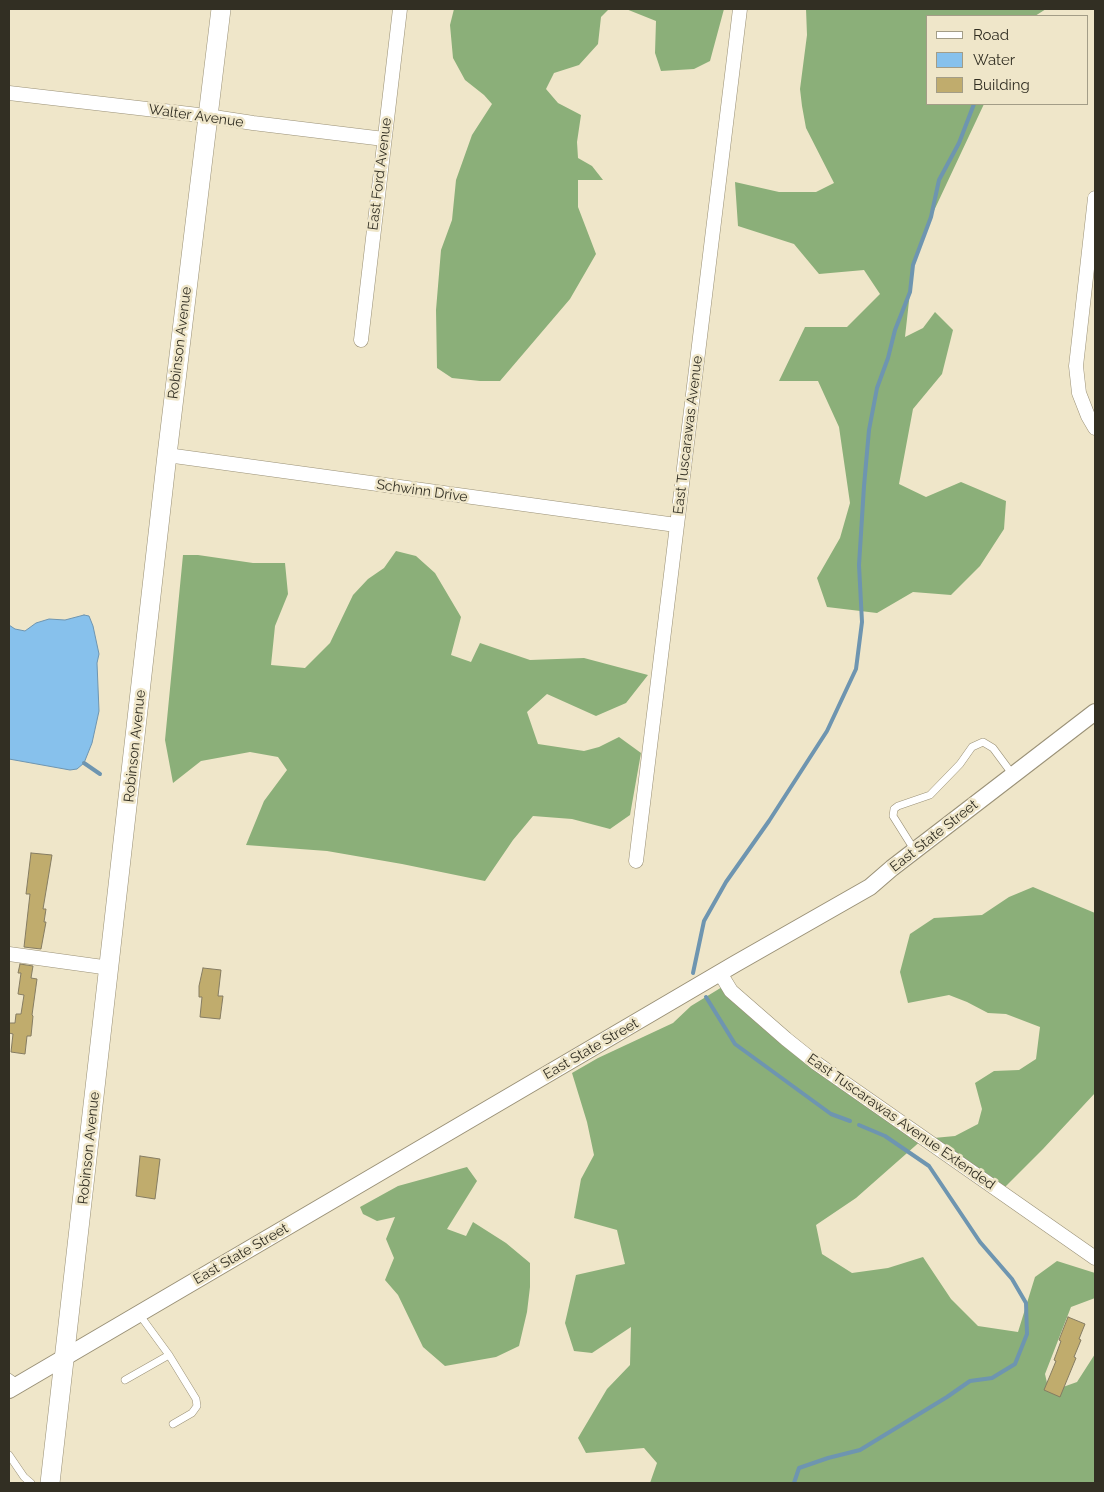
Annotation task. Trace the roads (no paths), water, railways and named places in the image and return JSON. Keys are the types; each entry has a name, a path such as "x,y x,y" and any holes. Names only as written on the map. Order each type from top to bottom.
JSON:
{"main road":[{"name":"Robinson Avenue","path":"50,1483 66,1357 167,455 221,9"}],"street":[{"name":"East Ford Avenue","path":"361,340 400,9"},
{"name":"East Tuscarawas Avenue","path":"636,861 740,9"},
{"name":"Walter Avenue","path":"9,93 207,116 384,140"},
{"path":"1095,198 1076,366 1079,393 1095,428"},
{"name":"Schwinn Drive","path":"167,455 676,525"},
{"name":"East State Street","path":"12,1384 66,1357 720,973 870,888 1095,712"},
{"path":"9,954 110,968"},
{"name":"East Tuscarawas Avenue Extended","path":"720,973 731,991 786,1039 816,1062 1095,1258"}],"lane":[{"path":"915,851 892,816 894,809 930,795 960,764 972,747 982,742 993,748 1013,775"},
{"path":"138,1314 169,1354 196,1399 197,1406 192,1413 173,1424"},
{"path":"125,1380 169,1354"},
{"path":"9,1455 24,1477 31,1483"}],"water":[{"path":"84,615 89,616 93,626 99,654 97,663 99,711 92,743 84,763 77,769 70,770 9,759 9,625 15,629 25,631 36,623 49,619 65,620"}],"waterway":[{"path":"693,973 704,921 726,882 769,821 827,731 856,669 862,622 859,565 864,486 869,430 877,388 888,358 895,330 910,292 913,265 931,217 939,180 959,143 974,105"},
{"path":"84,763 100,774"},
{"path":"706,997 735,1044 831,1114 850,1121"},
{"path":"794,1483 799,1468 860,1450 970,1381 992,1378 1015,1364 1027,1334 1026,1303 1012,1279 980,1242 929,1166 885,1136 859,1125"}]}
